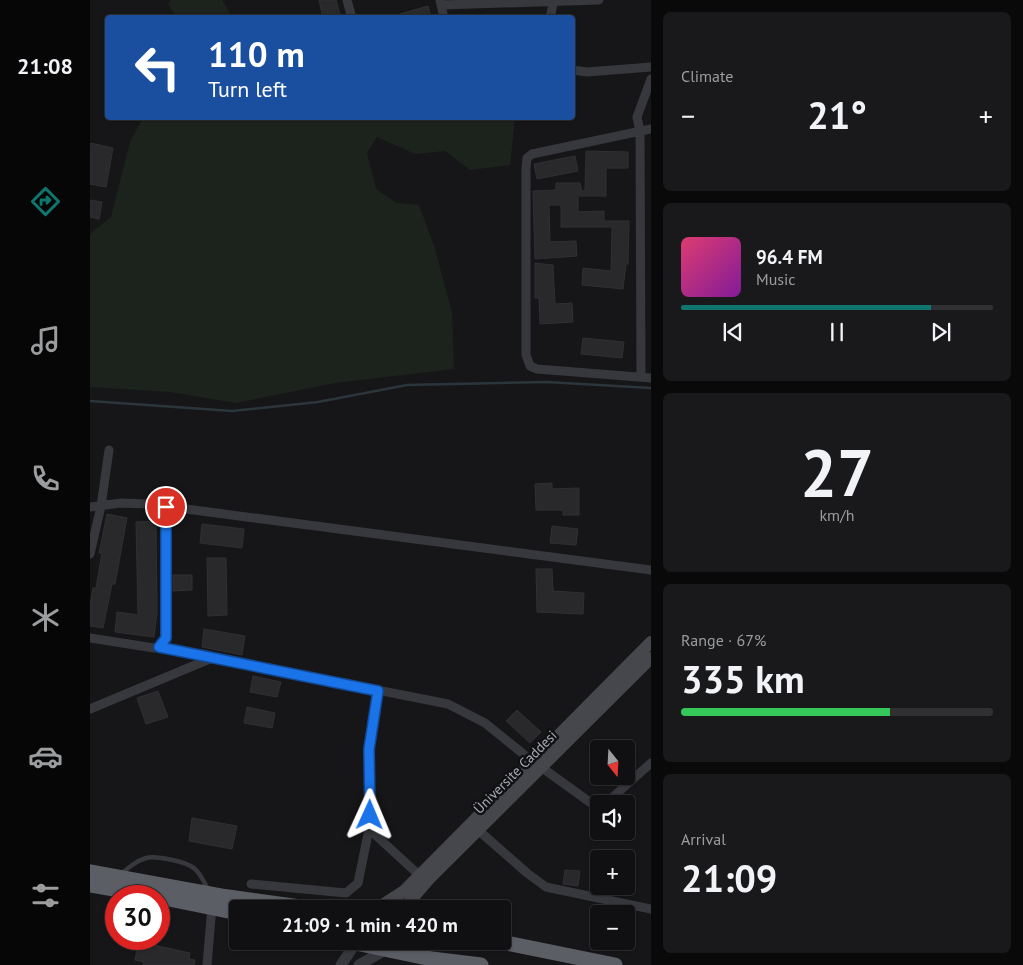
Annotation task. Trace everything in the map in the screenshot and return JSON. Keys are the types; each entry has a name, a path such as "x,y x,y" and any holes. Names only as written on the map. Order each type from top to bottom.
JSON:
{"highway":[{"path":"90,872 212,900 229,908"},
{"path":"90,886 105,888"},
{"path":"170,898 229,901"},
{"path":"511,944 615,965"},
{"path":"406,950 480,965"}],"main road":[{"path":"390,900 421,880 536,764 650,642"},
{"name":"Üniversite Caddesi","path":"409,900 421,880 478,830 536,764 650,658"},
{"path":"415,900 421,880"}],"street":[{"path":"347,0 351,15"},
{"path":"440,3 599,0"},
{"path":"551,15 554,1"},
{"path":"575,70 650,67"},
{"path":"650,79 638,117 640,131 646,377 538,369 530,366 526,356 527,158 532,154 640,131 650,129"},
{"path":"90,554 101,506 109,450"},
{"path":"90,507 120,503 166,507 650,570"},
{"path":"159,647 166,638 166,507"},
{"path":"90,638 159,647 448,704 485,723 536,764 590,802"},
{"path":"90,709 212,658"},
{"path":"251,884 346,893 358,883 369,829 371,801 369,749 378,691"},
{"path":"615,795 650,763"},
{"path":"369,829 421,880"},
{"path":"478,830 526,873 546,887 650,909"},
{"path":"207,965 212,900"},
{"path":"341,965 348,950"},
{"path":"359,965 380,950"}],"lane":[{"path":"118,877 149,856 180,861 188,863 196,869 212,900"}],"shaded area":[{"path":"171,0 222,0 231,15 175,15 168,4"},
{"path":"142,120 515,120 510,165 470,170 445,151 415,154 377,137 367,153 376,189 397,203 419,205 434,246 452,312 454,369 335,383 236,403 170,392 90,387 90,234 111,217 130,142"}],"building":[{"path":"319,0 336,0 340,15 322,15"},
{"path":"428,6 430,15 396,15"},
{"path":"90,143 113,148 106,187 90,184"},
{"path":"586,151 628,152 628,168 606,168 606,196 578,196 578,212 604,211 604,221 629,221 628,264 626,264 623,289 582,285 583,268 611,271 612,227 561,227 561,205 549,205 550,242 576,241 577,256 535,259 533,191 556,190 556,183 580,183 582,191 585,191"},
{"path":"575,156 578,171 537,179 534,164"},
{"path":"90,200 102,202 99,219 90,217"},
{"path":"535,263 553,265 555,304 572,303 573,322 540,324 539,298 535,298"},
{"path":"583,338 624,342 622,358 581,354"},
{"path":"552,483 552,489 579,488 579,515 563,515 563,510 536,510 535,484"},
{"path":"107,514 127,518 115,584 112,584 103,628 90,626 90,605 93,588 96,588 102,553 99,553"},
{"path":"156,521 157,612 154,637 115,632 117,612 138,615 136,522"},
{"path":"202,524 244,529 242,548 200,543"},
{"path":"552,526 578,529 576,545 550,543"},
{"path":"207,558 226,558 227,615 208,616"},
{"path":"536,569 552,569 553,591 584,593 583,614 537,612"},
{"path":"173,575 192,575 192,590 173,591"},
{"path":"204,629 245,636 242,655 202,647"},
{"path":"253,676 281,682 277,697 250,692"},
{"path":"158,691 168,717 146,724 137,698"},
{"path":"247,707 275,713 272,728 244,723"},
{"path":"517,710 541,732 530,743 506,721"},
{"path":"192,818 237,826 232,849 189,841"},
{"path":"565,870 580,871 578,886 563,884"},
{"path":"170,949 190,953 189,959 195,960 194,965 143,965 144,962 135,960 137,950"}],"waterway":[{"path":"90,401 232,411 318,402 407,385 547,382 651,388"}],"route":[{"path":"166,507 166,638 159,647 378,691 369,749 370,815"}]}
